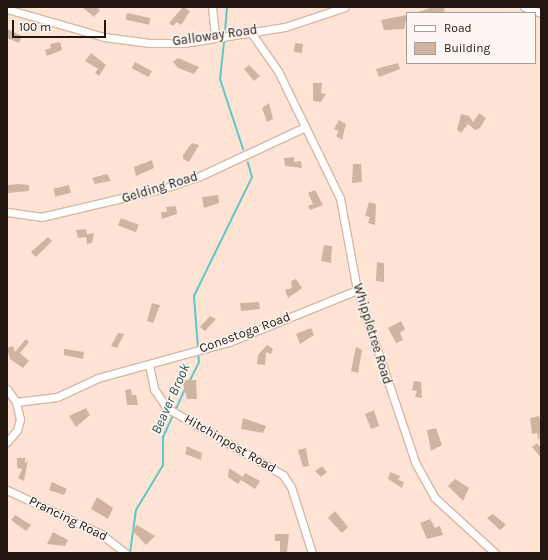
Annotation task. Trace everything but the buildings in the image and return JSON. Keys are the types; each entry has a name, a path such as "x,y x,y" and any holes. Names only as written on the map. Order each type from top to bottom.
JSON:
{"street":[{"path":"212,7 215,38"},
{"name":"Galloway Road","path":"7,9 130,42 184,42 306,22 346,7"},
{"path":"524,7 541,13"},
{"name":"Whippletree Road","path":"250,31 278,71 344,211 357,290 425,484 435,498 494,553"},
{"name":"Gelding Road","path":"7,212 47,216 165,188 200,176 305,128"},
{"name":"Conestoga Road","path":"16,402 57,397 98,378 229,342 357,290"},
{"name":"Hitchinpost Road","path":"149,365 154,388 167,408 283,475 291,487 312,553"},
{"path":"7,389 16,402 19,425 7,442"},
{"name":"Prancing Road","path":"7,490 100,534 125,553"}],"waterway":[{"name":"Beaver Brook","path":"225,31 227,7"},
{"name":"Beaver Brook","path":"224,42 220,79 243,149"},
{"name":"Beaver Brook","path":"198,348 194,296 252,177 248,163"},
{"name":"Beaver Brook","path":"189,382 199,362 198,353"},
{"name":"Beaver Brook","path":"130,553 136,510 163,465 163,437 185,389"}]}
